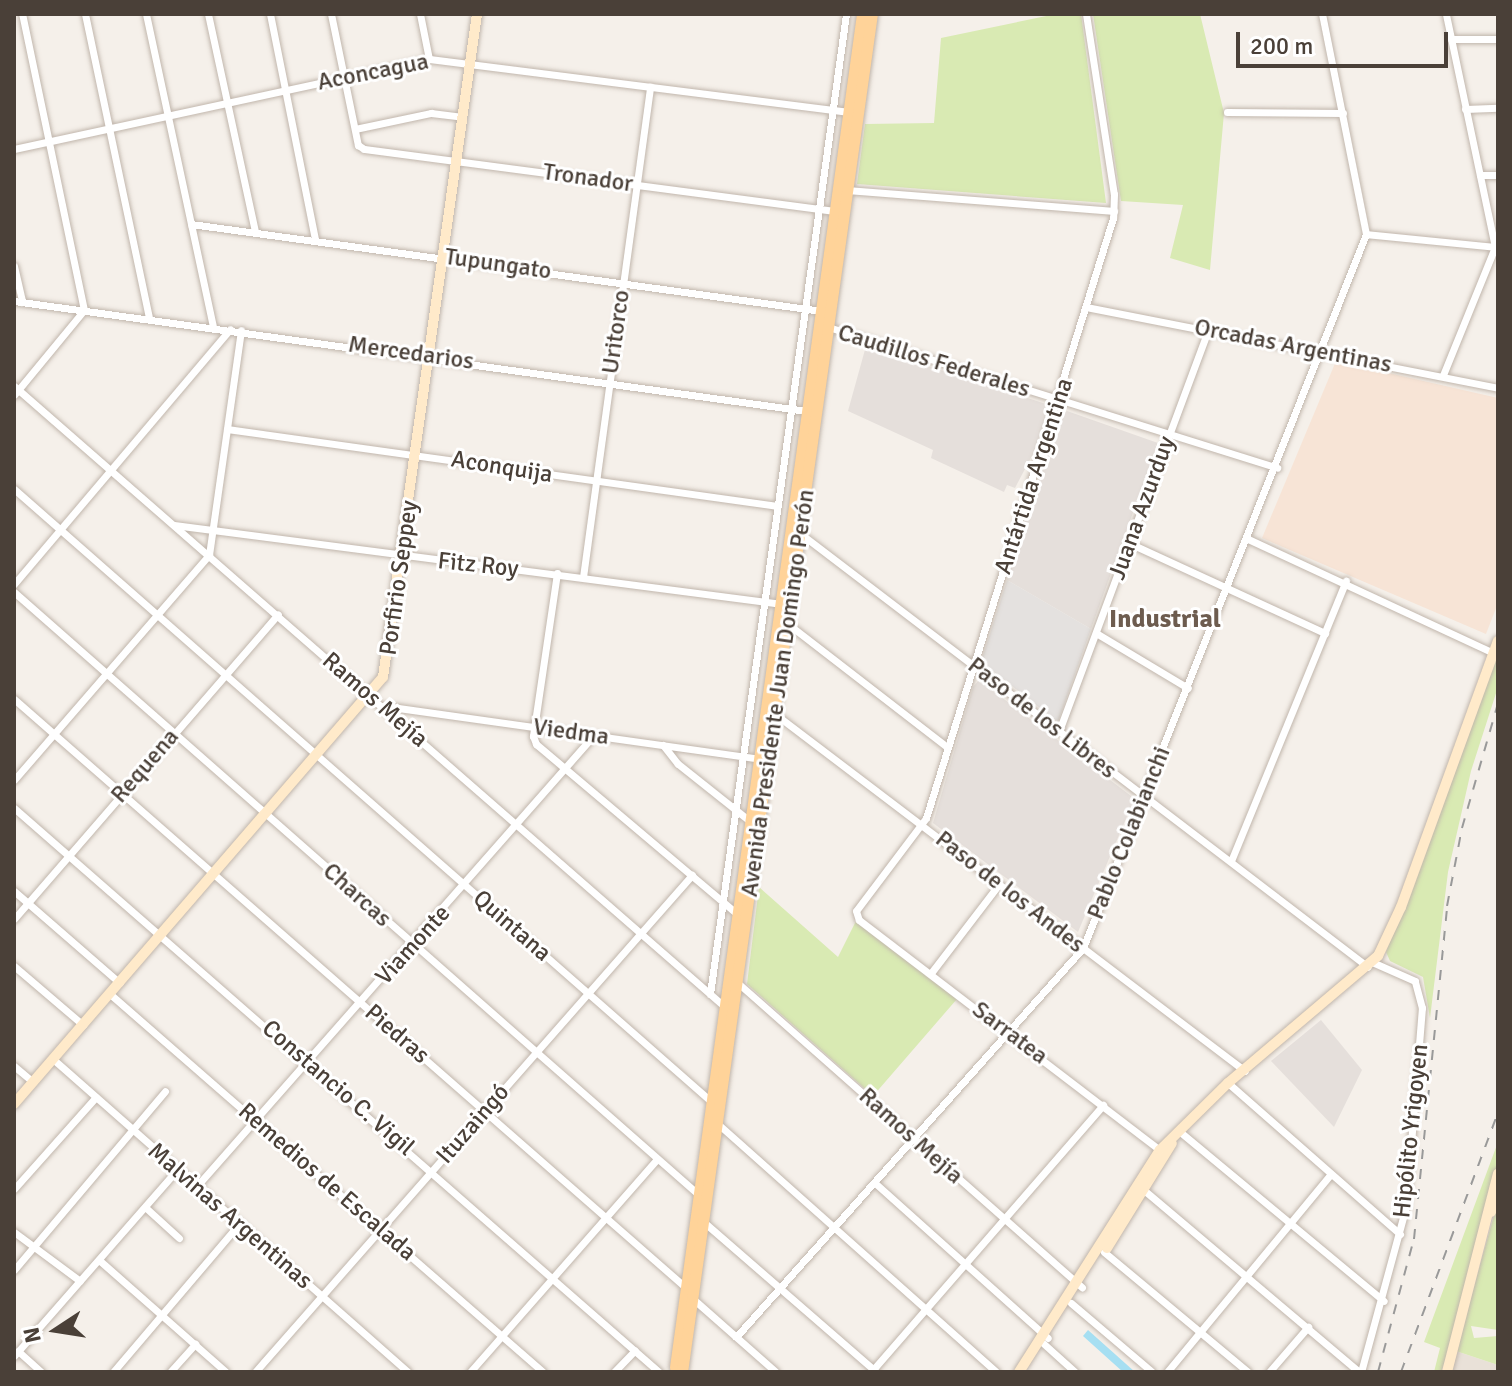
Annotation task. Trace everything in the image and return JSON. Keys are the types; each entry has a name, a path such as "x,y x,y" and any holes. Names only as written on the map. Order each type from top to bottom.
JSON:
{"main road":[{"name":"Porfirio Seppey","path":"14,1104 371,696 387,666 477,14"},
{"name":"Avenida Presidente Juan Domingo Perón","path":"682,1372 719,1129 738,915 782,604 796,530 862,14"},
{"name":"Avenida Presidente Juan Domingo Perón","path":"674,1372 714,1105 739,984 788,624 807,411 847,190 872,14"},
{"path":"1026,1372 1179,1131 1228,1083 1370,964 1401,907 1498,641"},
{"path":"1019,1372 1071,1303 1080,1285 1145,1191 1163,1152"},
{"path":"1447,1372 1497,1179"},
{"path":"1476,1255 1498,1195"}],"street":[{"path":"16,390 84,310 22,14"},
{"path":"85,14 149,318"},
{"path":"146,14 213,326"},
{"path":"208,14 255,232"},
{"path":"270,14 315,240"},
{"path":"331,14 355,129 431,113 463,117"},
{"path":"420,14 429,59"},
{"name":"Avenida Presidente Juan Domingo Perón","path":"710,994 846,14"},
{"name":"Antártida Argentina","path":"856,911 923,824 1058,400 1114,211 1086,14"},
{"path":"1322,14 1366,234 1496,247"},
{"path":"1443,375 1496,247 1446,14"},
{"path":"1451,39 1498,39"},
{"name":"Aconcagua","path":"14,149 429,59 848,112"},
{"name":"Uritorco","path":"583,577 650,87"},
{"path":"1465,109 1498,108"},
{"path":"1227,112 1343,113"},
{"name":"Tronador","path":"355,129 358,145 835,211"},
{"path":"1480,175 1498,175"},
{"path":"847,190 1114,211"},
{"name":"Tupungato","path":"191,224 623,281 822,311"},
{"name":"Pablo Colabianchi","path":"736,1337 1085,950 1324,351 1366,234"},
{"path":"14,266 18,301"},
{"name":"Mercedarios","path":"18,301 609,380 807,411"},
{"name":"Orcadas Argentinas","path":"1086,307 1324,351 1498,388"},
{"name":"Caudillos Federales","path":"824,326 1277,468"},
{"path":"14,584 230,329"},
{"path":"14,780 209,555 241,330"},
{"name":"Juana Azurduy","path":"1059,731 1208,330"},
{"name":"Ramos Mejía","path":"16,390 278,614 731,1012"},
{"name":"Aconquija","path":"227,429 778,506"},
{"name":"Quintana","path":"14,489 714,1105"},
{"name":"Fitz Roy","path":"174,525 782,604"},
{"name":"Paso de los Libres","path":"796,530 1144,797 1370,964"},
{"path":"1248,539 1346,581 1494,653"},
{"path":"1129,543 1325,633"},
{"path":"557,573 535,727 536,744 738,915"},
{"path":"1231,861 1346,581"},
{"name":"Charcas","path":"14,592 701,1197"},
{"name":"Requena","path":"14,919 278,614"},
{"path":"788,624 947,747"},
{"path":"1096,633 1188,688"},
{"name":"Piedras","path":"14,699 485,1110 688,1290 694,1303 776,1372"},
{"name":"Viedma","path":"381,705 760,759"},
{"name":"Paso de los Andes","path":"775,714 1245,1071"},
{"name":"Viamonte","path":"196,1187 518,827 594,735"},
{"path":"663,745 678,764 751,822"},
{"name":"Constancio C. Vigil","path":"14,808 309,1062 659,1372"},
{"path":"1085,950 1144,809"},
{"name":"Ituzaingó","path":"255,1372 692,875"},
{"path":"931,973 999,884"},
{"path":"14,891 120,983"},
{"name":"Sarratea","path":"856,911 859,920 1010,1032 1163,1152"},
{"name":"Hipólito Yrigoyen","path":"1360,1372 1384,1301 1400,1234 1413,1147 1422,998 1412,979 1370,964"},
{"path":"14,966 83,1025"},
{"name":"Ramos Mejía","path":"739,984 1080,1285"},
{"name":"Remedios de Escalada","path":"110,994 543,1372"},
{"name":"Malvinas Argentinas","path":"53,1059 408,1372"},
{"path":"14,1066 33,1082"},
{"path":"1228,1083 1400,1234"},
{"path":"14,1270 165,1091"},
{"path":"14,1189 96,1097"},
{"path":"714,1105 719,1129 835,1227 996,1372"},
{"path":"706,1224 874,1371 1103,1105"},
{"path":"1179,1131 1384,1301"},
{"path":"470,1372 657,1159"},
{"path":"41,1372 16,1354 177,1170"},
{"path":"1167,1372 1331,1174"},
{"path":"875,1183 967,1264 1075,1372"},
{"path":"1145,1191 1360,1372"},
{"path":"145,1207 179,1238"},
{"path":"113,1372 239,1224"},
{"path":"14,1232 80,1281"},
{"path":"1104,1252 1248,1372"},
{"path":"99,1260 226,1372"},
{"path":"1071,1303 1152,1372"},
{"path":"1269,1372 1308,1327"},
{"path":"170,1372 195,1344"},
{"path":"614,1372 635,1350"},
{"path":"390,1372 398,1363"}],"shaded area":[{"path":"866,346 1049,405 1035,450 1015,488 1007,485 1004,492 931,458 933,450 848,411"},
{"path":"1336,361 1498,398 1498,603 1486,634 1262,538"},
{"path":"1067,411 1158,443 1091,629 1007,580 1057,417"},
{"path":"1007,580 1091,629 1058,722 981,662"},
{"path":"979,680 1131,796 1133,802 1078,932 933,823 973,687"},
{"path":"1321,1020 1362,1070 1334,1127 1271,1061"},
{"path":"1456,1351 1498,1365 1498,1372 1451,1372"}],"green space":[{"path":"1056,14 1081,14 1106,203 857,184 865,124 934,123 941,38"},
{"path":"1093,14 1200,14 1224,113 1210,270 1170,258 1183,205 1121,201"},
{"path":"1498,651 1498,687 1471,771 1448,872 1430,1018 1423,977 1390,961 1386,952"},
{"path":"759,887 838,957 856,921 957,999 873,1096 747,984"},
{"path":"1498,1142 1498,1164 1446,1358 1441,1372 1434,1372 1440,1348 1424,1342"},
{"path":"1498,1201 1498,1330 1471,1326 1474,1338 1498,1336 1498,1365 1456,1351"}],"water":[{"path":"1088,1330 1135,1372 1123,1372 1083,1336"}],"railway":[{"path":"1378,1372 1414,1239 1447,906 1462,828 1498,703"},
{"path":"1401,1372 1498,1112"}],"district":[{"name":"Industrial","path":"1165,620"}]}
